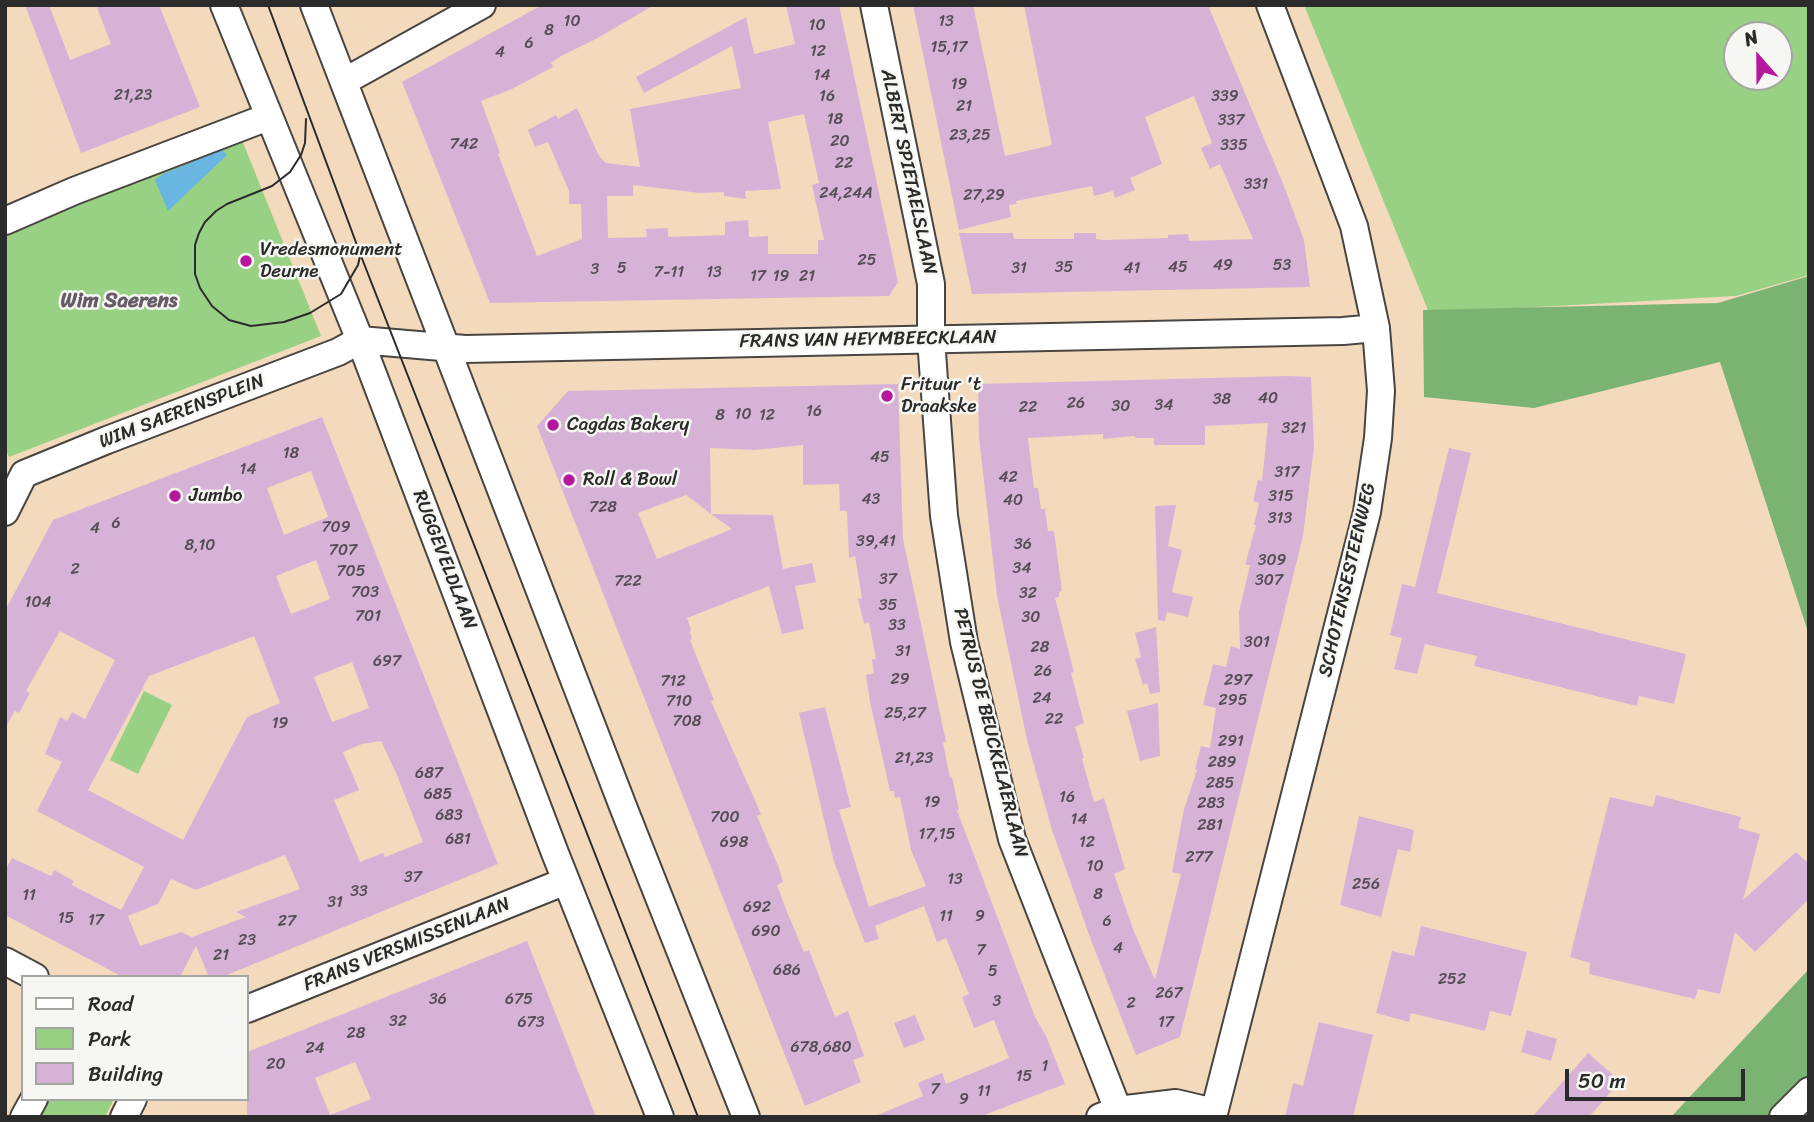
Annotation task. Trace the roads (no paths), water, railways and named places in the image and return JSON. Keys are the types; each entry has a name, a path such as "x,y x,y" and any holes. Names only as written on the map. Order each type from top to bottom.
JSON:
{"street":[{"name":"RUGGEVELDLAAN","path":"224,5 258,121 360,340 566,881 660,1117"},
{"path":"314,5 624,809 746,1117"},
{"path":"345,81 482,5"},
{"name":"ALBERT SPIETAELSLAAN","path":"874,5 932,284 931,339"},
{"name":"SCHOTENSESTEENWEG","path":"1214,1114 1367,512 1378,438 1380,403 1376,328 1354,226 1270,5"},
{"path":"5,221 74,191 258,121"},
{"name":"FRANS VAN HEYMBEECKLAAN","path":"360,340 448,348 1343,331 1376,328"},
{"name":"PETRUS DE BEUCKELAERLAAN","path":"931,339 944,516 968,656 1013,839 1109,1113"},
{"name":"WIM SAERENSPLEIN","path":"15,469 107,440 338,352 360,340"},
{"path":"5,512 15,469"},
{"name":"FRANS VERSMISSENLAAN","path":"248,1009 566,881"},
{"path":"5,961 31,975"},
{"path":"1788,1115 1809,1091"},
{"path":"24,1117 33,1101"},
{"path":"124,1117 132,1101"},
{"path":"1109,1113 1176,1103 1214,1114"}],"water":[{"path":"222,150 227,155 168,211 155,180 163,174"}],"tram line":[{"path":"268,5 361,256 698,1117"},
{"path":"306,119 305,143 290,172 272,186 227,204 205,222 195,245 195,274 200,288 212,306 229,320 251,326 284,322 310,313 341,294 358,265 361,252"}],"place":[{"name":"Vredesmonument Deurne","path":"246,261"},
{"name":"Frituur 't Draakske","path":"887,396"},
{"name":"Cagdas Bakery","path":"553,425"},
{"name":"Roll & Bowl","path":"569,480"},
{"name":"Jumbo","path":"175,496"}],"district":[{"name":"Wim Saerens","path":"119,302"}]}
